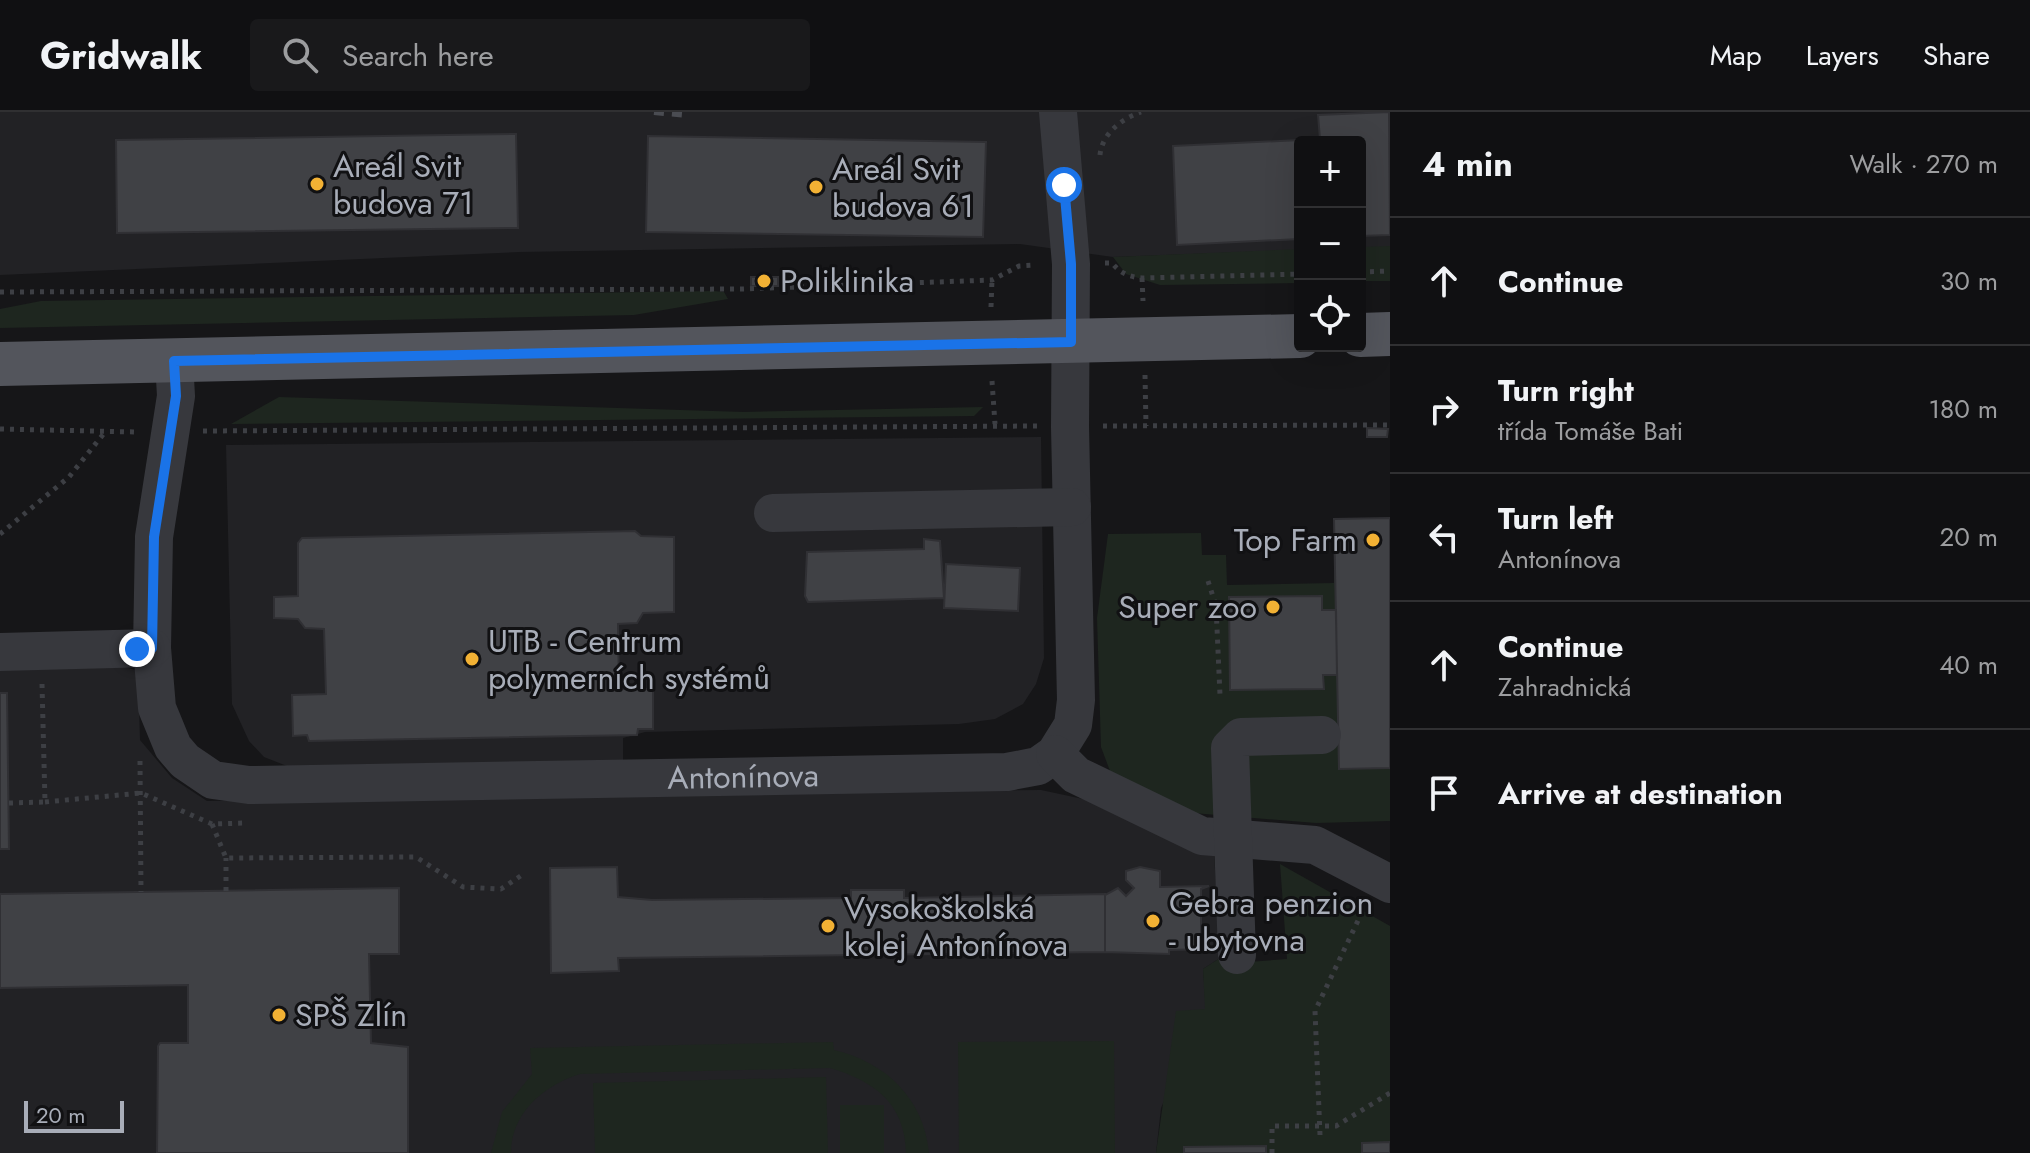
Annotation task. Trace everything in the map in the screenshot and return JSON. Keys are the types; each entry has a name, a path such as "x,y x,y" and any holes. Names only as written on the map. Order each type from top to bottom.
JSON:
{"main road":[{"path":"1366,335 1390,334"},
{"path":"0,364 1294,336"}],"street":[{"path":"1058,112 1071,264 1070,427 1076,700 1073,725 1055,754 1076,775 1202,836 1315,845 1384,881"},
{"path":"168,447 176,396 174,361"},
{"name":"Antonínova","path":"168,447 154,537 152,648 157,708 164,731 185,761 213,780 230,784 1007,772 1038,766 1055,754"},
{"path":"773,513 1072,507"},
{"path":"0,652 152,648"},
{"path":"1237,955 1230,748 1241,737 1322,735"}],"path":[{"path":"1100,162 1100,150 1108,134 1125,118 1141,112"},
{"path":"1107,249 1118,271 1142,278 1294,274"},
{"path":"0,292 758,289 992,280 1019,266 1112,263"},
{"path":"1366,272 1390,271"},
{"path":"0,429 106,431 168,447 995,424 1070,427 1390,425"},
{"path":"0,534 69,477 106,431"},
{"path":"1208,581 1216,606 1220,695"},
{"path":"42,651 45,802"},
{"path":"141,793 141,892"},
{"path":"9,803 141,793 212,824 226,858 226,891"},
{"path":"226,858 416,857 463,887 501,889 525,873"},
{"path":"1320,1135 1315,1011 1384,881"},
{"path":"1272,1153 1272,1126 1336,1126 1390,1093"}],"shaded area":[{"path":"0,112 1390,112 1390,247 1366,248 1366,136 1294,136 1294,250 1113,257 1020,244 519,252 0,275"},
{"path":"1390,246 1390,281 1366,281 1366,247"},
{"path":"1294,249 1294,283 1160,285 1126,274 1113,257"},
{"path":"724,292 728,299 634,315 0,328 0,309 41,301"},
{"path":"279,397 744,412 983,407 974,416 231,424"},
{"path":"1041,437 1044,658 1036,684 1023,704 995,719 959,724 645,732 623,738 623,762 292,768 264,757 249,741 232,704 226,445"},
{"path":"1390,518 1390,821 1316,823 1193,813 1113,779 1101,747 1097,618 1108,534 1201,533 1202,555 1226,555 1227,585 1334,583 1334,519"},
{"path":"0,660 110,662 138,671 140,740 172,778 207,801 1041,790 1083,799 1214,852 1220,958 1203,969 1206,1009 1161,1108 1156,1153 0,1153"},
{"path":"1280,864 1390,926 1390,1153 1156,1153 1176,1011 1205,1009 1203,969 1220,958 1221,964 1287,959"},
{"path":"1114,1041 1115,1153 959,1153 958,1042"},
{"path":"833,1042 834,1050 870,1063 899,1085 919,1115 929,1153 906,1153 900,1120 884,1097 860,1080 830,1068 580,1074 554,1085 532,1102 517,1125 511,1153 491,1153 502,1112 532,1074 530,1048"},
{"path":"826,1077 828,1153 595,1153 593,1083"},
{"path":"840,1105 884,1105 884,1153 840,1153"}],"building":[{"path":"1389,112 1390,235 1366,236 1366,136 1320,136 1318,115"},
{"name":"Areál Svit budova 71","path":"516,134 518,228 117,233 116,140"},
{"name":"Areál Svit budova 61","path":"648,136 986,142 983,237 646,232"},
{"path":"1294,140 1294,239 1177,245 1173,146"},
{"name":"Poliklinika","path":"751,277 778,277 778,286 751,286"},
{"path":"1367,428 1388,429 1387,437 1367,437"},
{"path":"1390,518 1390,768 1339,769 1334,519"},
{"name":"UTB - Centrum polymerních systémů","path":"635,531 641,536 674,537 674,612 643,613 637,623 618,624 619,689 653,689 653,729 638,729 637,735 309,741 307,735 293,736 292,695 326,694 324,629 305,628 298,619 274,618 274,597 298,596 298,543 302,538"},
{"path":"924,539 940,541 944,598 808,602 805,596 807,552 924,549"},
{"path":"946,564 1020,568 1018,611 944,608"},
{"path":"1322,596 1322,610 1336,610 1337,675 1323,675 1324,689 1230,690 1229,597"},
{"path":"0,693 7,693 9,849 0,849"},
{"name":"Vysokoškolská kolej Antonínova","path":"617,867 618,897 652,900 851,898 851,890 904,890 904,898 1105,894 1105,952 618,958 619,971 551,973 550,868"},
{"name":"Gebra penzion - ubytovna","path":"1140,867 1160,871 1160,887 1209,886 1201,889 1201,946 1210,949 1169,950 1169,954 1105,952 1105,895 1118,888 1126,896 1134,888 1126,880 1126,871"},
{"name":"SPŠ Zlín","path":"399,888 399,954 369,954 371,1043 408,1047 408,1153 157,1153 158,1046 160,1043 188,1043 188,985 0,988 0,894"},
{"path":"1390,1142 1390,1153 1362,1153 1362,1143"},
{"path":"1266,1146 1266,1153 1184,1153 1184,1147"}],"railway":[{"path":"654,112 687,115"}],"place":[{"name":"Areál Svit budova 71","path":"317,184"},
{"name":"Areál Svit budova 61","path":"816,187"},
{"name":"Poliklinika","path":"764,281"},
{"name":"Top Farm","path":"1373,540"},
{"name":"Super zoo","path":"1273,607"},
{"name":"UTB - Centrum polymerních systémů","path":"472,659"},
{"name":"Gebra penzion - ubytovna","path":"1153,921"},
{"name":"Vysokoškolská kolej Antonínova","path":"828,926"},
{"name":"SPŠ Zlín","path":"279,1015"}],"route":[{"path":"137,649 152,648 154,537 176,396 174,361 1071,342 1071,264 1064,185"}]}
